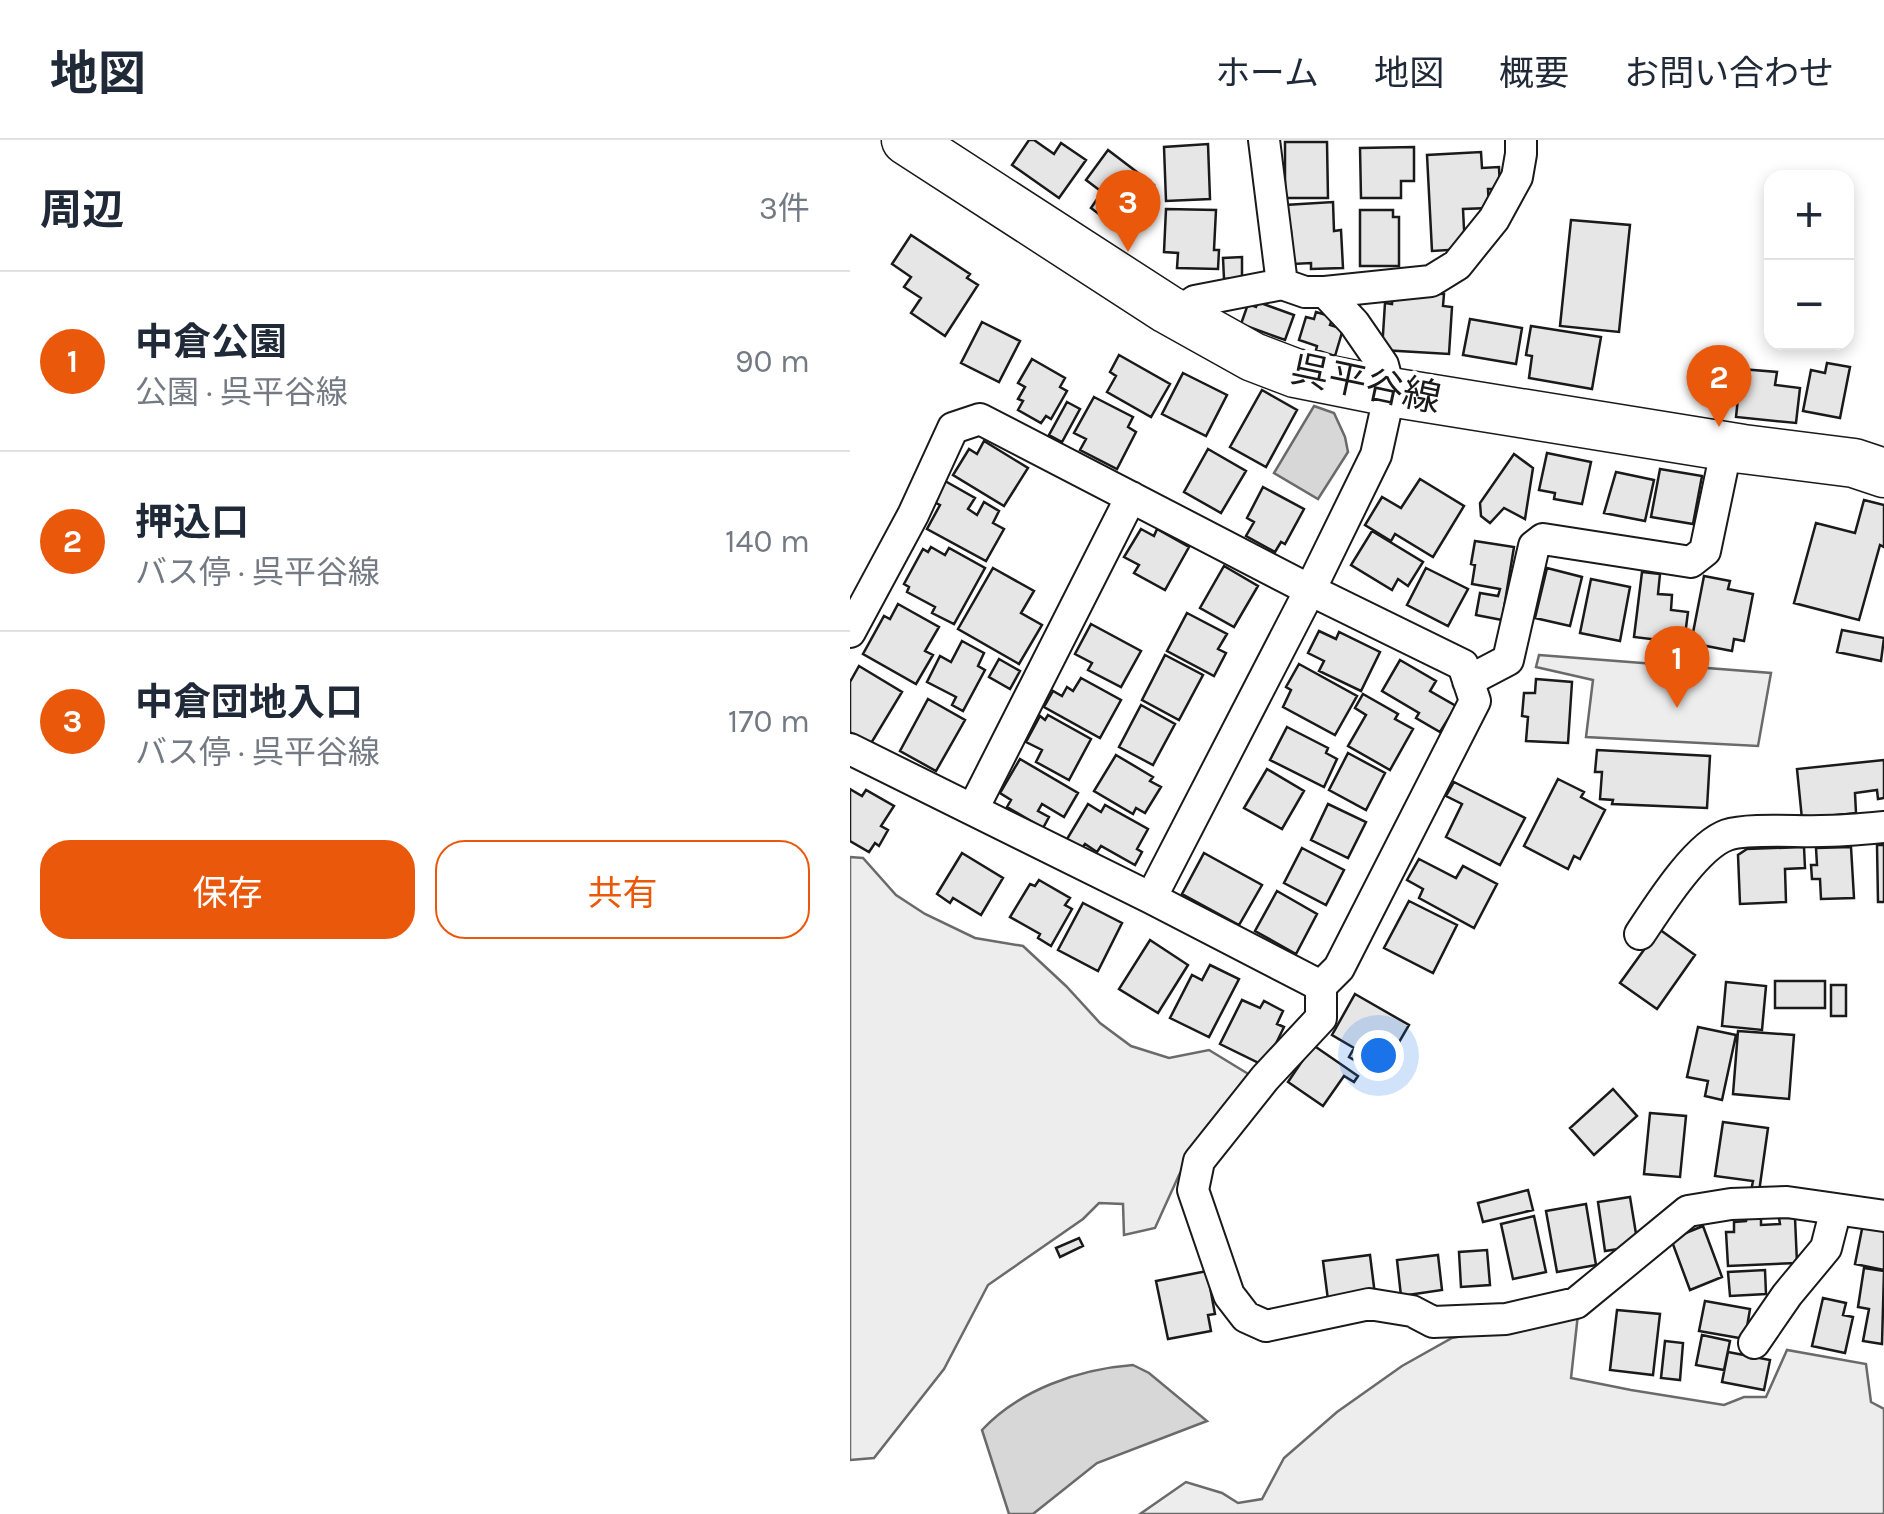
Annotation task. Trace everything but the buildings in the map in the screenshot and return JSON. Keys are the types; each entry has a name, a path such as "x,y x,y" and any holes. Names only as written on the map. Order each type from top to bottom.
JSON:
{"main road":[{"name":"呉平谷線","path":"906,140 1176,314 1253,358 1294,373 1390,392 1854,464 1884,473"}],"street":[{"path":"1264,140 1282,284"},
{"path":"1176,314 1195,302 1282,284 1305,292 1325,292 1431,281 1457,265 1508,196 1517,177 1521,140"},
{"path":"1151,898 1376,454 1390,392 1383,364 1354,323 1325,292"},
{"path":"850,632 913,514 953,428 980,419 1464,665 1475,701 1339,968 1321,986 1321,1018 1265,1078 1199,1161 1193,1190 1229,1295 1246,1316 1266,1326 1369,1304 1412,1311 1433,1322 1506,1319 1576,1303 1688,1211 1731,1204 1787,1202 1884,1216"},
{"path":"1468,681 1508,660 1534,546 1543,539 1691,562 1704,552 1727,446"},
{"path":"973,808 1131,497"},
{"path":"850,749 1321,986"},
{"path":"1640,934 1697,857 1726,836 1884,827"},
{"path":"1754,1343 1826,1248 1836,1209"}],"shaded area":[{"path":"1314,406 1334,413 1348,452 1318,499 1274,473"},
{"path":"1539,655 1771,673 1758,746 1586,737 1593,680 1536,667"},
{"path":"850,857 863,858 896,895 925,914 975,938 1023,946 1100,1023 1131,1046 1169,1058 1209,1050 1250,1075 1205,1130 1155,1228 1124,1235 1123,1204 1099,1203 1083,1219 988,1285 944,1369 874,1458 850,1460"},
{"path":"1578,1314 1571,1378 1631,1390 1724,1405 1744,1397 1766,1397 1787,1350 1866,1364 1871,1402 1884,1409 1884,1514 1140,1514 1186,1482 1222,1493 1238,1503 1262,1499 1284,1458 1337,1412 1402,1366 1452,1338"},
{"path":"1133,1365 1149,1373 1207,1421 1097,1463 1033,1514 1009,1514 982,1430 1014,1404 1051,1384 1092,1371"}],"place":[{"name":"中倉団地入口","path":"1128,252"},
{"name":"押込口","path":"1719,427"},
{"name":"中倉公園","path":"1677,708"}]}
